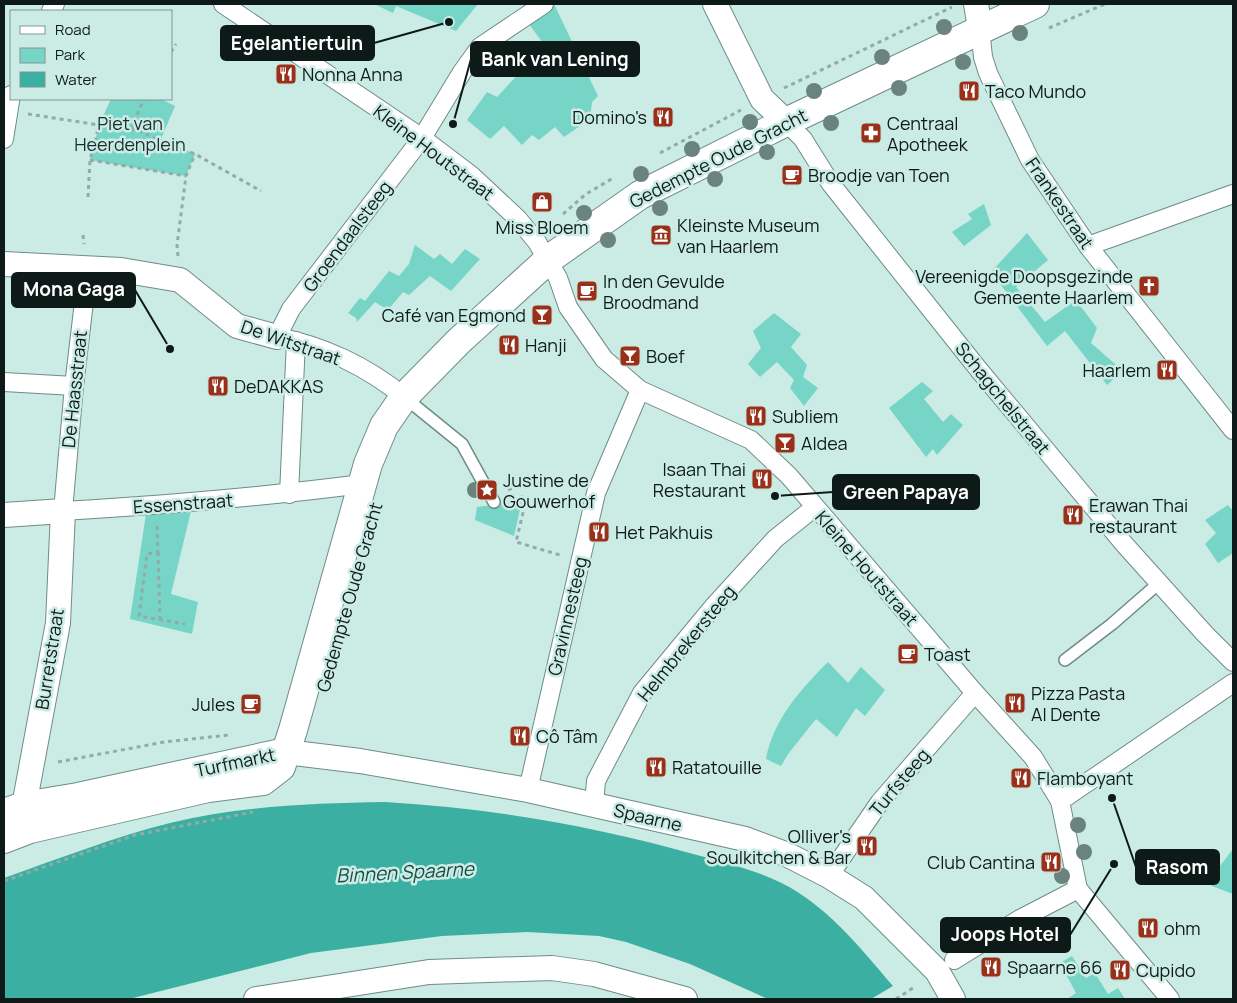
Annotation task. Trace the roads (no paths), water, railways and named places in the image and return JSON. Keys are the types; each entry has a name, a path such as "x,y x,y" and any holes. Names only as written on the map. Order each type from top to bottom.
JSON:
{"street":[{"name":"Kleine Houtstraat","path":"223,4 422,138 472,176 518,219 549,259 568,307 599,352 604,359 640,390 751,440 789,476 975,694 1033,757 1060,801 1078,889"},
{"name":"Groendaalsteeg","path":"286,339 291,309 422,138 462,72 480,47 544,4"},
{"path":"715,4 762,99 786,122"},
{"name":"Gedempte Oude Gracht","path":"286,752 368,464 384,426 404,397 459,341 549,259 640,195 786,122 978,16 1034,4"},
{"name":"Frankestraat","path":"978,16 983,57 988,73 1030,160 1088,246 1233,430"},
{"path":"4,95 10,101 4,139"},
{"name":"Schagchelstraat","path":"786,122 803,139 831,184 979,370 1159,583 1233,662"},
{"path":"1088,246 1233,194"},
{"name":"De Witstraat","path":"4,264 121,270 180,280 237,326 286,339 365,369 404,397"},
{"name":"De Haasstraat","path":"63,511 74,386 88,268"},
{"path":"286,339 289,494"},
{"path":"4,382 74,386"},
{"name":"Gravinnesteeg","path":"528,790 596,493 640,390"},
{"name":"Essenstraat","path":"4,515 154,506 289,494 362,484"},
{"name":"Helmbrekersteeg","path":"594,804 596,781 642,693 714,606 774,539 815,508"},
{"name":"Burretstraat","path":"14,809 30,768 58,623 63,511"},
{"path":"1060,801 1233,683"},
{"name":"Turfsteeg","path":"829,876 880,802 975,694"},
{"name":"Spaarne","path":"286,752 360,761 528,790 745,839 788,855 829,876 864,898 937,971 953,999"},
{"name":"Turfmarkt","path":"14,809 286,752"},
{"name":"Turfmarkt","path":"4,838 30,829 198,791 263,781 281,767 286,752"},
{"path":"954,960 1020,919 1078,889 1170,999"},
{"path":"259,999 428,972 552,968 594,974 684,999"}],"lane":[{"path":"404,397 462,444 494,502"},
{"path":"1065,660 1112,624 1159,583"}],"water":[{"name":"Binnen Spaarne","path":"385,802 464,809 581,827 659,845 763,875 799,893 826,913 893,986 871,999 768,999 690,964 626,942 599,936 527,932 442,936 311,953 129,999 4,999 4,878 128,835 196,817 277,806"}],"place":[{"name":"Egelantiertuin","path":"449,22"},
{"name":"Nonna Anna","path":"286,74"},
{"name":"Taco Mundo","path":"969,91"},
{"name":"Domino's","path":"663,117"},
{"name":"Bank van Lening","path":"453,124"},
{"name":"Centraal Apotheek","path":"871,133"},
{"name":"Broodje van Toen","path":"792,175"},
{"name":"Miss Bloem","path":"542,202"},
{"name":"Kleinste Museum van Haarlem","path":"661,235"},
{"name":"Vereenigde Doopsgezinde Gemeente Haarlem","path":"1149,286"},
{"name":"In den Gevulde Broodmand","path":"587,291"},
{"name":"Café van Egmond","path":"542,315"},
{"name":"Hanji","path":"509,345"},
{"name":"Mona Gaga","path":"170,349"},
{"name":"Boef","path":"630,356"},
{"name":"Haarlem","path":"1167,370"},
{"name":"DeDAKKAS","path":"218,386"},
{"name":"Subliem","path":"756,416"},
{"name":"Aldea","path":"785,443"},
{"name":"Isaan Thai Restaurant","path":"762,479"},
{"name":"Justine de Gouwerhof","path":"487,490"},
{"name":"Green Papaya","path":"775,496"},
{"name":"Erawan Thai restaurant","path":"1073,515"},
{"name":"Het Pakhuis","path":"599,532"},
{"name":"Toast","path":"908,654"},
{"name":"Pizza Pasta Al Dente","path":"1015,703"},
{"name":"Jules","path":"251,704"},
{"name":"Cô Tâm","path":"520,736"},
{"name":"Ratatouille","path":"656,767"},
{"name":"Flamboyant","path":"1021,778"},
{"name":"Rasom","path":"1112,798"},
{"name":"Olliver's Soulkitchen & Bar","path":"867,846"},
{"name":"Club Cantina","path":"1051,862"},
{"name":"Joops Hotel","path":"1114,864"},
{"name":"ohm","path":"1148,928"},
{"name":"Spaarne 66","path":"991,967"},
{"name":"Cupido","path":"1120,970"}],"park label":[{"name":"Piet van Heerdenplein","path":"130,133"}]}
